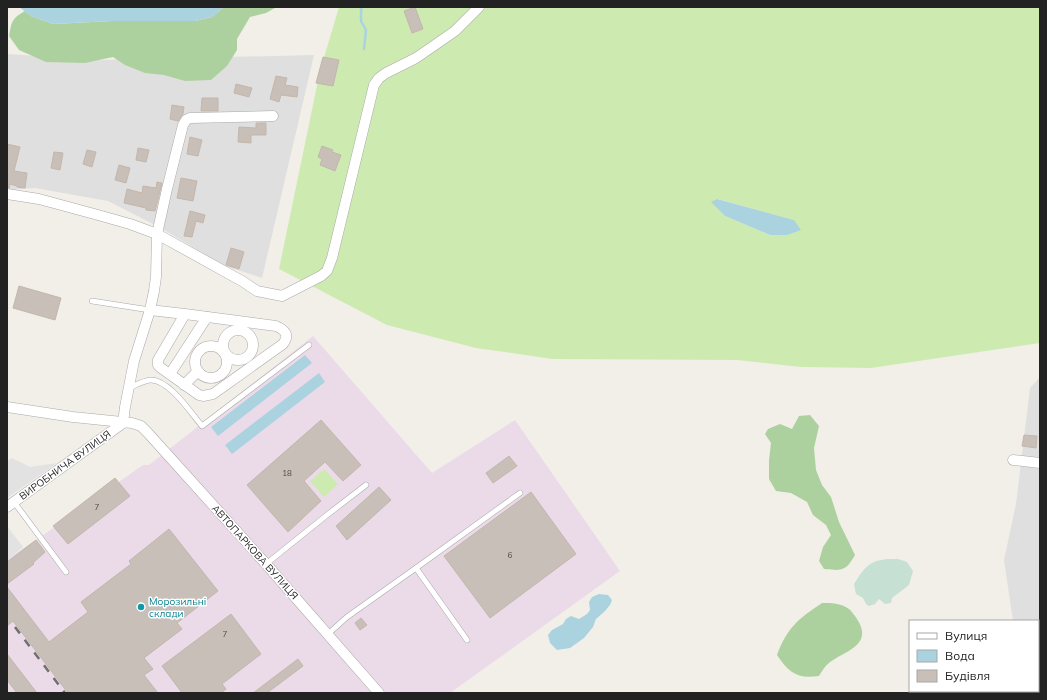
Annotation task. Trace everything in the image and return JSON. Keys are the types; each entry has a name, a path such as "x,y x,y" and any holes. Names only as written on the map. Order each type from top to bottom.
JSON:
{"street":[{"path":"7,194 39,199 130,224 157,234 242,281 257,291 282,296 321,276 327,271 332,258 374,85 379,78 386,73 416,58 454,31 478,7"},
{"path":"123,423 134,361 150,310 156,277 157,234 183,125 186,120 190,118 273,116"},
{"path":"150,310 185,314 276,326 283,329 286,337 283,344 213,394 203,396 184,385 158,365 158,360 185,314"},
{"path":"170,374 206,317"},
{"path":"213,346 225,353 227,362 225,370 222,374 214,378 209,378 198,371 196,367 196,358 204,348 213,346"},
{"path":"184,385 198,371"},
{"name":"АВТОПАРКОВА ВУЛИЦЯ","path":"7,407 132,423 141,426 266,564 379,693"},
{"name":"ВИРОБНИЧА ВУЛИЦЯ","path":"11,505 123,423"},
{"path":"1013,460 1040,463"}],"lane":[{"path":"92,301 150,310"},
{"path":"129,388 150,380 157,381 165,385 173,392 202,426 309,345"},
{"path":"266,564 366,485"},
{"path":"328,634 347,617 520,493"},
{"path":"11,505 66,572"},
{"path":"416,568 467,640"}],"shaded area":[{"path":"7,54 98,60 314,55 262,278 223,265 161,228 108,201 35,188 7,190"},
{"path":"313,336 432,473 515,420 620,571 450,693 7,693 7,559 143,465 149,465"},
{"path":"1040,377 1040,693 1023,693 1039,692 1039,620 1013,620 1004,560 1016,504 1030,388"},
{"path":"12,458 30,467 57,463 7,498 7,461"},
{"path":"7,526 23,547 7,560"}],"green space":[{"path":"224,7 275,8 266,13 250,17 237,39 237,50 227,66 211,80 185,81 164,75 145,73 125,65 113,57 85,63 46,62 19,50 9,36 13,21 17,16 25,11 31,16 53,24 112,21 195,21 212,17"},
{"path":"339,7 1040,7 1040,343 871,368 801,367 738,360 553,359 476,348 387,325 279,269 320,71","holes":["718,199 794,220 770,235 725,216 712,202"]},
{"path":"810,415 819,426 814,448 816,470 822,485 831,497 839,522 855,555 846,567 839,570 824,569 819,561 823,547 831,535 826,525 813,515 807,502 791,493 776,491 769,479 771,443 765,434 768,429 780,424 792,429 799,416"},
{"path":"324,469 338,484 324,497 310,481"},
{"path":"898,559 907,562 913,571 909,585 892,598 891,603 885,604 879,599 875,604 869,606 863,598 856,594 854,584 868,566 876,561"},
{"path":"822,603 839,604 850,610 861,626 862,634 856,646 828,664 819,676 805,677 790,670 777,655 785,638 794,625 806,614"}],"water":[{"path":"19,7 224,7 212,17 195,21 112,21 53,24 31,16"},
{"path":"717,199 794,220 801,230 787,235 770,235 725,216 711,202"},
{"path":"305,355 312,363 218,436 211,427"},
{"path":"319,373 325,382 232,454 225,445"},
{"path":"599,594 608,595 612,600 610,605 596,619 593,627 584,638 570,648 557,650 550,643 548,635 552,630 563,624 566,619 571,616 579,619 587,614 590,610 589,602 592,597"}],"building":[{"path":"415,7 423,29 412,33 404,11"},
{"path":"323,57 339,60 333,86 316,83"},
{"path":"276,76 287,78 285,85 298,87 297,97 281,95 279,102 270,99"},
{"path":"236,84 252,88 249,97 234,93"},
{"path":"202,98 218,98 218,111 201,111"},
{"path":"172,105 184,107 183,114 178,121 170,119"},
{"path":"256,123 266,123 266,135 251,135 251,143 238,142 239,127 256,128"},
{"path":"190,137 202,140 198,156 187,154"},
{"path":"7,144 20,147 14,171 27,173 25,188 10,184 9,188 7,187"},
{"path":"322,146 341,155 335,171 320,165 322,159 318,157"},
{"path":"138,148 149,150 146,162 136,160"},
{"path":"87,150 96,152 92,167 83,164"},
{"path":"54,152 63,153 60,170 51,168"},
{"path":"119,165 130,168 126,183 115,180"},
{"path":"181,178 197,181 193,201 177,198"},
{"path":"157,182 162,183 155,211 146,210 146,208 124,203 127,189 142,193 143,186 156,188"},
{"path":"190,211 205,215 203,223 196,221 192,237 184,236"},
{"path":"231,248 244,252 239,269 226,265"},
{"path":"19,286 61,298 55,320 13,308"},
{"path":"321,420 361,465 343,481 325,462 304,481 321,501 288,532 247,485"},
{"path":"1024,435 1037,436 1036,448 1022,446"},
{"path":"509,456 517,466 493,483 486,473"},
{"path":"115,478 130,496 68,544 53,526"},
{"path":"379,487 391,500 347,540 336,526"},
{"path":"531,492 576,554 490,618 444,556"},
{"name":"Морозильні склади","path":"169,529 218,591 177,623 182,629 144,658 153,669 144,675 158,693 68,693 13,621 7,626 7,587 49,642 88,612 81,602 131,564 129,561"},
{"path":"36,540 45,552 33,563 34,564 7,584 7,562"},
{"path":"231,614 261,654 222,684 226,689 221,693 182,693 162,666"},
{"path":"361,618 367,625 360,630 355,623"},
{"path":"7,654 37,693 17,693 7,680"},
{"path":"298,659 303,666 267,693 253,693"}],"waterway":[{"path":"362,7 361,21 366,30 364,49"}],"railway":[{"path":"15,627 65,693"}],"place":[{"name":"Морозильні склади","path":"141,607"}]}
